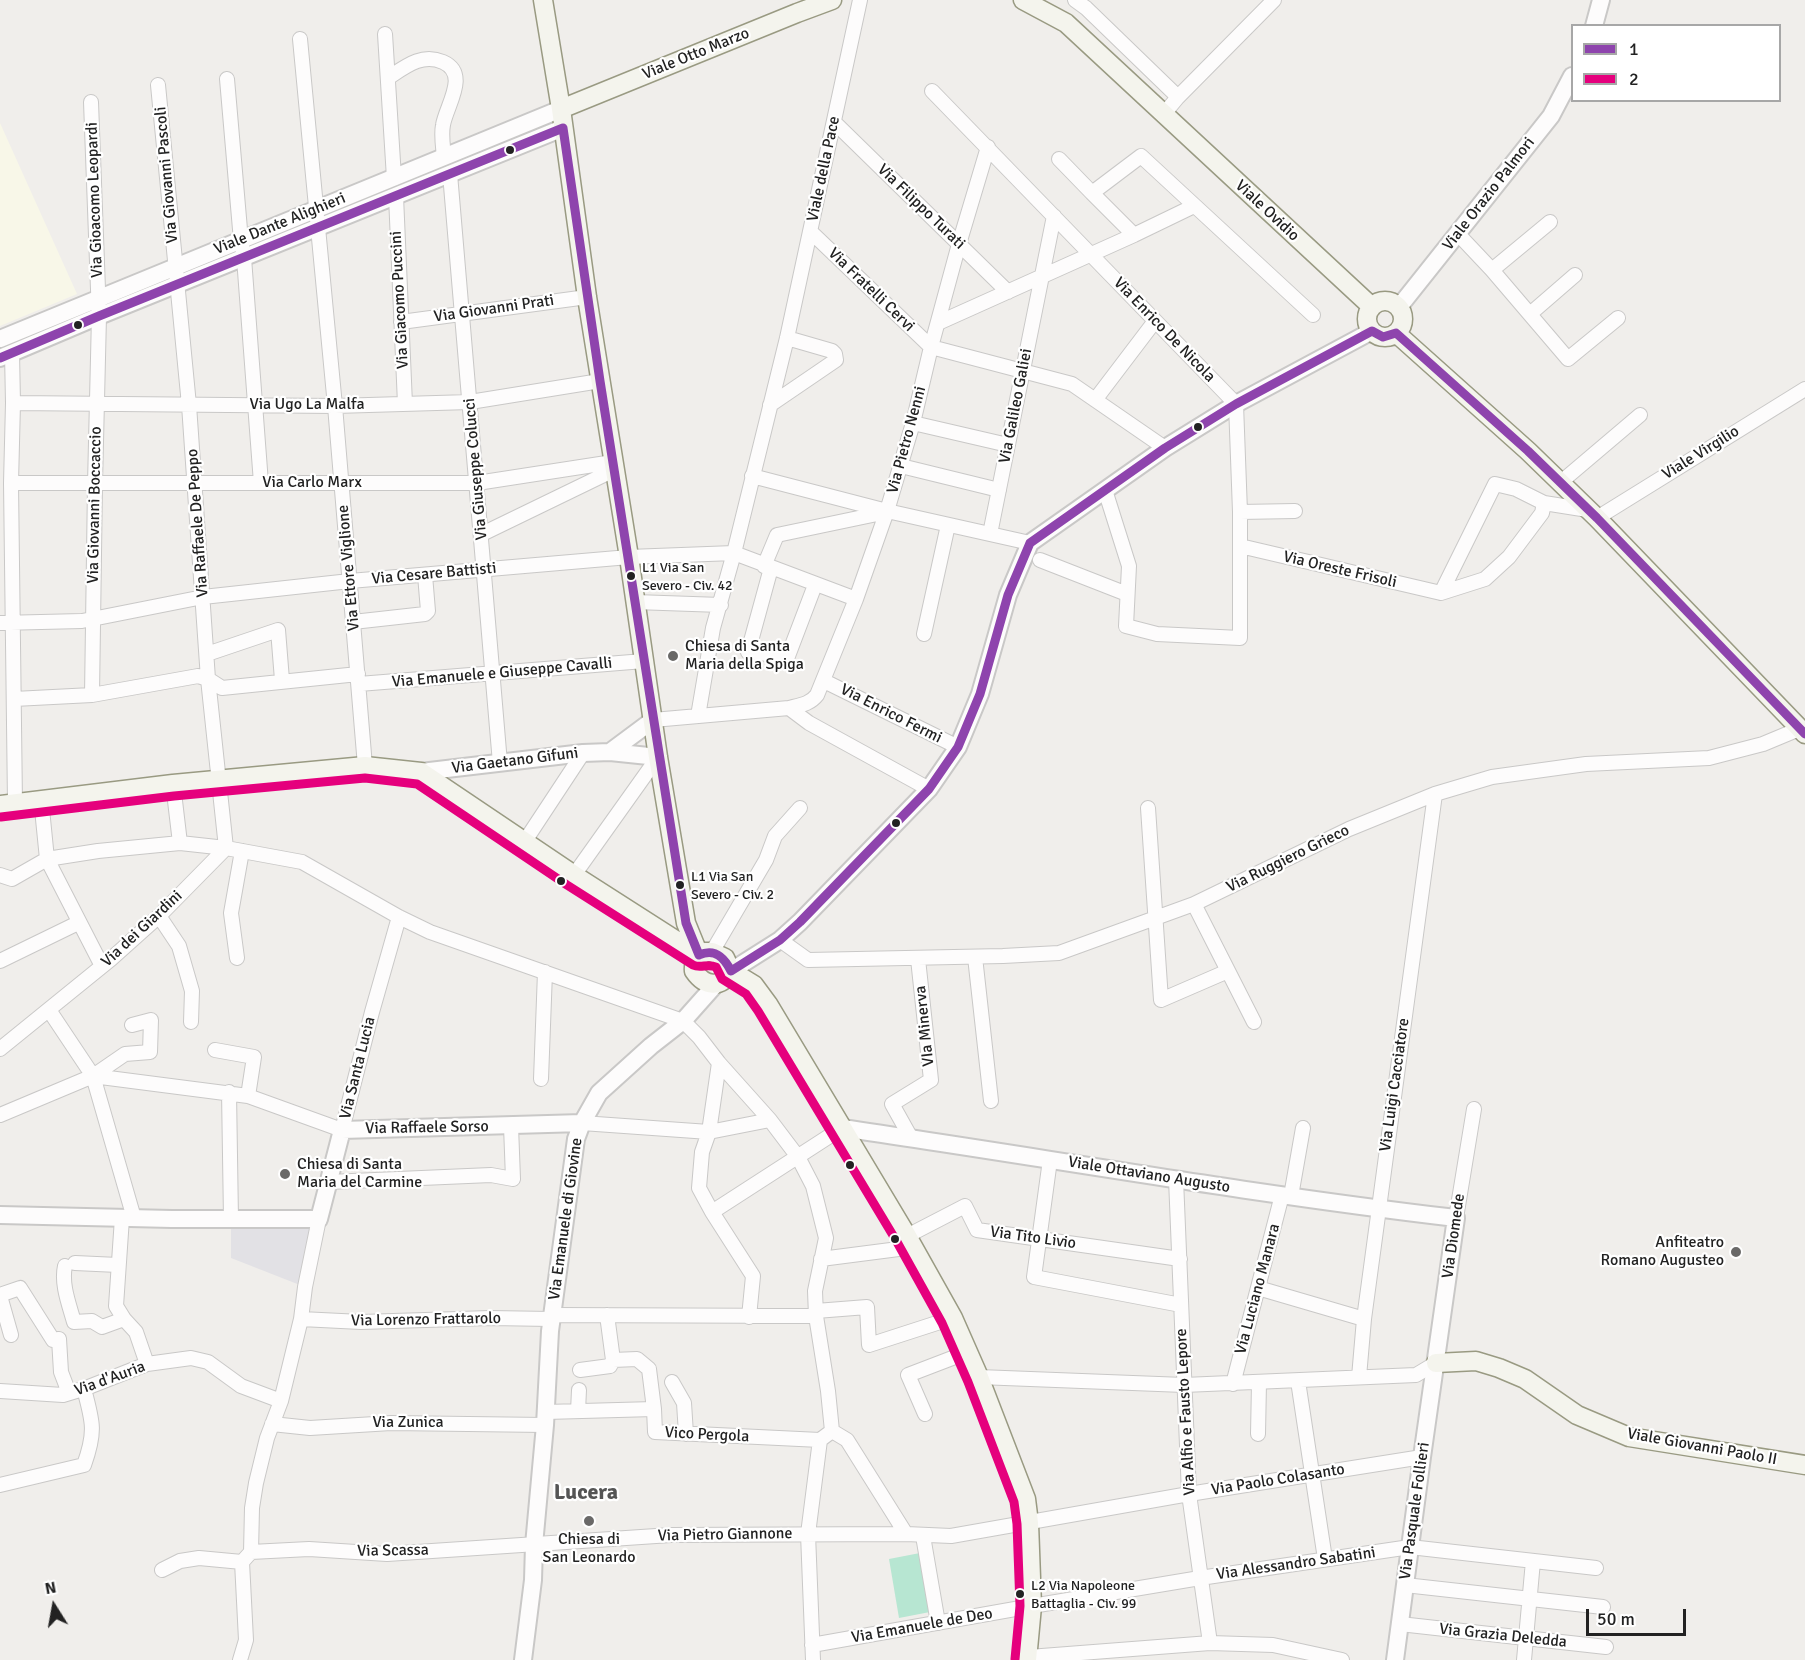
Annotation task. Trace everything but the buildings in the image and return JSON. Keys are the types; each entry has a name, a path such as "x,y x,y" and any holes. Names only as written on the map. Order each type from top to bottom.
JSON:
{"main road":[{"path":"543,0 658,757 686,923 712,962 728,977 715,985"},
{"name":"Viale Otto Marzo","path":"561,109 832,0"},
{"path":"1023,0 1066,23 1163,115"},
{"name":"Viale Ovidio","path":"1163,115 1371,307"},
{"path":"1388,301 1399,308 1403,321 1396,333 1386,337 1371,332 1367,320 1371,307 1388,301"},
{"path":"1396,333 1561,482 1802,731"},
{"path":"7,804 173,784 365,766 421,772 573,874 712,962 754,985 768,1004 910,1241 953,1318 979,1377 1026,1499 1032,1606 1028,1658"},
{"name":"Viale Giovanni Paolo II","path":"1436,1363 1476,1361 1499,1368 1525,1379 1577,1415 1629,1437 1805,1465"}],"street":[{"name":"Viale della Pace","path":"698,716 713,628 721,605 787,338 860,0"},
{"path":"1075,0 1178,97"},
{"path":"1163,115 1274,0"},
{"path":"1594,24 1600,0"},
{"path":"386,34 394,178"},
{"name":"Via Ettore Viglione","path":"300,39 342,483 365,766"},
{"path":"388,78 410,63 423,59 434,58 449,65 456,76 454,97 443,123 444,157"},
{"name":"Viale Orazio Palmori","path":"1399,308 1551,116 1571,78"},
{"path":"227,79 244,258 261,483"},
{"name":"Via Giovanni Pascoli","path":"158,84 176,266"},
{"name":"Via Enrico De Nicola","path":"932,92 1236,404"},
{"name":"Via Gioacomo Leopardi","path":"91,102 99,316"},
{"name":"Viale Dante Alighieri","path":"0,339 561,109"},
{"name":"Via Filippo Turati","path":"834,122 1008,292"},
{"name":"Viale Dante Alighieri","path":"6,355 563,128"},
{"name":"Via Pietro Nenni","path":"653,720 789,708 813,701 824,681 888,512 959,244 988,147"},
{"path":"1092,193 1141,156 1313,315"},
{"path":"1059,159 1134,235"},
{"name":"Via Giuseppe Colucci","path":"450,174 500,763"},
{"name":"Via Giacomo Puccini","path":"396,196 405,404"},
{"path":"938,323 1092,255 1194,206"},
{"name":"Via Galileo Galiei","path":"990,534 1054,216"},
{"path":"1492,270 1550,222"},
{"name":"Via Fratelli Cervi","path":"811,232 931,347"},
{"path":"1458,234 1568,359 1618,318"},
{"name":"Via Raffaele De Peppo","path":"176,266 189,405 208,678 219,780"},
{"path":"1530,314 1575,275"},
{"name":"Via Giovanni Prati","path":"401,321 587,297"},
{"name":"Via Giovanni Boccaccio","path":"92,695 99,316"},
{"path":"1095,400 1155,321"},
{"path":"712,962 759,954 780,940 929,789 957,747 980,694 1008,595 1030,543 1165,448 1236,404 1371,332"},
{"path":"770,405 836,360 832,351 787,338"},
{"path":"931,347 1072,384 1165,448"},
{"path":"6,355 13,403 6,467 11,483 6,624 14,699 7,804"},
{"name":"Via Ugo La Malfa","path":"13,403 335,406 470,402 600,381"},
{"name":"Viale Virgilio","path":"1593,514 1805,389"},
{"path":"1105,490 1129,566 1126,626 1157,634 1184,637 1240,638 1240,512 1236,404"},
{"path":"1561,482 1640,415"},
{"path":"913,423 1008,445"},
{"path":"482,534 613,466"},
{"name":"Via Carlo Marx","path":"11,483 477,483 613,466"},
{"path":"901,466 999,490"},
{"path":"752,476 888,512 1030,543"},
{"path":"1441,593 1495,484 1516,489 1544,503 1593,514"},
{"path":"1441,593 1485,579 1509,556 1542,513 1544,503"},
{"path":"1240,512 1295,511"},
{"path":"815,585 788,656 748,652 777,535 888,512"},
{"path":"924,634 948,525"},
{"name":"Via Oreste Frisoli","path":"1240,546 1441,593"},
{"path":"734,553 856,599"},
{"name":"Via Cesare Battisti","path":"6,624 94,620 203,597 350,581 629,556 734,553"},
{"path":"1040,560 1127,594"},
{"path":"353,622 425,614 428,611 425,575"},
{"path":"636,602 721,605"},
{"path":"207,654 278,630 282,681"},
{"name":"Via Emanuele e Giuseppe Cavalli","path":"208,678 222,688 282,681 493,673 644,661"},
{"path":"14,699 92,695 198,676 208,678"},
{"name":"Via Enrico Fermi","path":"824,681 957,747"},
{"path":"789,708 808,723 929,789"},
{"path":"610,752 653,720"},
{"name":"Via Ruggiero Grieco","path":"780,940 808,960 918,959 1059,953 1194,904 1349,829 1435,794 1492,777 1586,764 1709,758 1802,731"},
{"name":"Via Gaetano Gifuni","path":"421,772 583,753 610,752 658,757"},
{"path":"525,842 583,753"},
{"path":"573,874 658,757"},
{"path":"219,780 226,848"},
{"path":"173,784 180,843"},
{"name":"Via Luigi Cacciatore","path":"1359,1377 1378,1209 1435,794"},
{"path":"41,800 47,859 102,966"},
{"path":"698,1003 712,962 766,860 775,836 800,808"},
{"path":"1148,808 1161,1000 1228,971"},
{"path":"0,875 12,879 47,859 98,851 180,843 226,848 302,862 430,932 683,1021 773,1124 798,1157 813,1186 826,1238 815,1291 816,1314 828,1391 826,1436 808,1534 813,1660"},
{"name":"Via dei Giardini","path":"0,1049 159,916 226,848"},
{"path":"237,958 231,913 242,851"},
{"path":"1194,904 1254,1022"},
{"path":"159,916 179,946 192,991 191,1022"},
{"name":"Via Santa Lucia","path":"319,1219 399,917"},
{"path":"0,962 78,923"},
{"path":"754,985 759,954"},
{"path":"975,957 991,1101"},
{"name":"VIa Minerva","path":"911,1138 892,1104 931,1080 918,959"},
{"path":"541,1079 545,972"},
{"name":"Via Emanuele di Giovine","path":"523,1660 533,1580 552,1317 576,1138 599,1093 651,1046 683,1021 715,985"},
{"path":"49,1010 93,1076 128,1218 118,1265 116,1306 136,1332 147,1364"},
{"path":"0,1115 93,1076 125,1054 150,1052 151,1020 132,1025"},
{"path":"214,1050 254,1057 248,1096"},
{"path":"719,1062 709,1132 702,1152 699,1188 753,1276 749,1317"},
{"path":"93,1076 248,1096 342,1130"},
{"path":"229,1092 231,1219"},
{"name":"Via Diomede","path":"1436,1363 1474,1109"},
{"path":"582,1123 709,1132 773,1124"},
{"name":"Via Raffaele Sorso","path":"342,1130 582,1123"},
{"name":"Via Raffaele Sorso","path":"329,1182 491,1174 513,1179 512,1126"},
{"path":"712,1212 842,1128"},
{"name":"Viale Ottaviano Augusto","path":"842,1128 1378,1209 1456,1218"},
{"name":"Via Luciano Manara","path":"1233,1384 1258,1288 1287,1195 1303,1128"},
{"path":"1050,1160 1034,1277 1181,1305"},
{"name":"Via Alfio e Fausto Lepore","path":"1176,1179 1189,1494 1210,1643"},
{"name":"Via Tito Livio","path":"910,1241 964,1206 977,1230 1180,1259"},
{"path":"0,1215 172,1219 319,1219 305,1287 302,1319 281,1401 267,1438 252,1508 247,1557 246,1640 240,1660"},
{"path":"821,1259 910,1241"},
{"path":"118,1265 70,1264 64,1272 66,1293 74,1322 92,1321 102,1327 124,1319"},
{"path":"11,1335 2,1311 0,1295 21,1288 53,1340 59,1340 62,1372 69,1394"},
{"path":"1258,1288 1364,1319"},
{"name":"Via Lorenzo Frattarolo","path":"302,1319 361,1322 607,1315 749,1317 816,1314 867,1307 869,1345 937,1323"},
{"path":"580,1370 610,1366 613,1360 607,1315"},
{"path":"925,1414 908,1375 968,1352"},
{"name":"Via d'Auria","path":"0,1391 69,1394 147,1364 191,1358 208,1362 241,1386 281,1401"},
{"path":"613,1360 637,1359 649,1369 654,1409"},
{"path":"979,1377 1184,1385 1233,1384 1416,1375 1436,1363"},
{"name":"Via Pasquale Follieri","path":"1395,1660 1436,1363"},
{"path":"1298,1381 1325,1559"},
{"path":"672,1382 684,1403 686,1434"},
{"path":"1258,1434 1259,1383"},
{"path":"0,1485 84,1465 93,1432 84,1389"},
{"path":"578,1412 579,1390"},
{"name":"Vico Pergola","path":"545,1418 578,1412 654,1409 656,1432 826,1436"},
{"name":"Via Zunica","path":"272,1424 310,1428 361,1423 545,1418"},
{"path":"826,1436 847,1440 906,1534"},
{"name":"Via Paolo Colasanto","path":"923,1536 951,1536 1313,1473 1422,1457"},
{"name":"Via Pietro Giannone","path":"534,1545 671,1535 906,1534 923,1536"},
{"path":"923,1536 938,1623"},
{"name":"Via Scassa","path":"162,1570 180,1561 199,1558 247,1557 309,1549 387,1554 464,1547 534,1545"},
{"name":"Via Alessandro Sabatini","path":"1032,1606 1410,1547 1596,1568"},
{"path":"1524,1660 1533,1561"},
{"path":"1405,1585 1603,1607"},
{"name":"Via Emanuele de Deo","path":"812,1646 1032,1606"},
{"name":"Via Grazia Deledda","path":"1400,1624 1606,1647"},
{"path":"1028,1658 1147,1654 1210,1643 1273,1646 1342,1660"},
{"path":"1271,1660 1273,1646"}],"shaded area":[{"path":"0,123 77,294 0,326"},
{"path":"231,1219 319,1219 305,1287 231,1258"}],"green space":[{"path":"920,1553 930,1612 899,1618 889,1559"}],"transit line":[{"name":"1","path":"0,358 563,128 600,381 686,923 699,955 714,953 725,962 731,971 780,940 800,922 929,789 958,747 980,694 1008,595 1030,543 1165,448 1236,404 1372,331 1383,337 1396,333 1528,451 1597,518 1805,734"},
{"name":"2","path":"1,817 174,796 365,778 417,784 567,885 693,965 716,967 722,979 746,994 758,1011 897,1242 942,1323 968,1382 1014,1502 1020,1606 1015,1659"}],"place":[{"name":"L1 Via San Severo - Civ. 42","path":"631,576"},
{"name":"Chiesa di Santa Maria della Spiga","path":"673,656"},
{"name":"L1 Via San Severo - Civ. 2","path":"680,885"},
{"name":"Chiesa di Santa Maria del Carmine","path":"285,1174"},
{"name":"Anfiteatro Romano Augusteo","path":"1736,1252"},
{"name":"Chiesa di San Leonardo","path":"589,1521"},
{"name":"L2 Via Napoleone Battaglia - Civ. 99","path":"1020,1594"}],"district":[{"name":"Lucera","path":"586,1493"}]}
